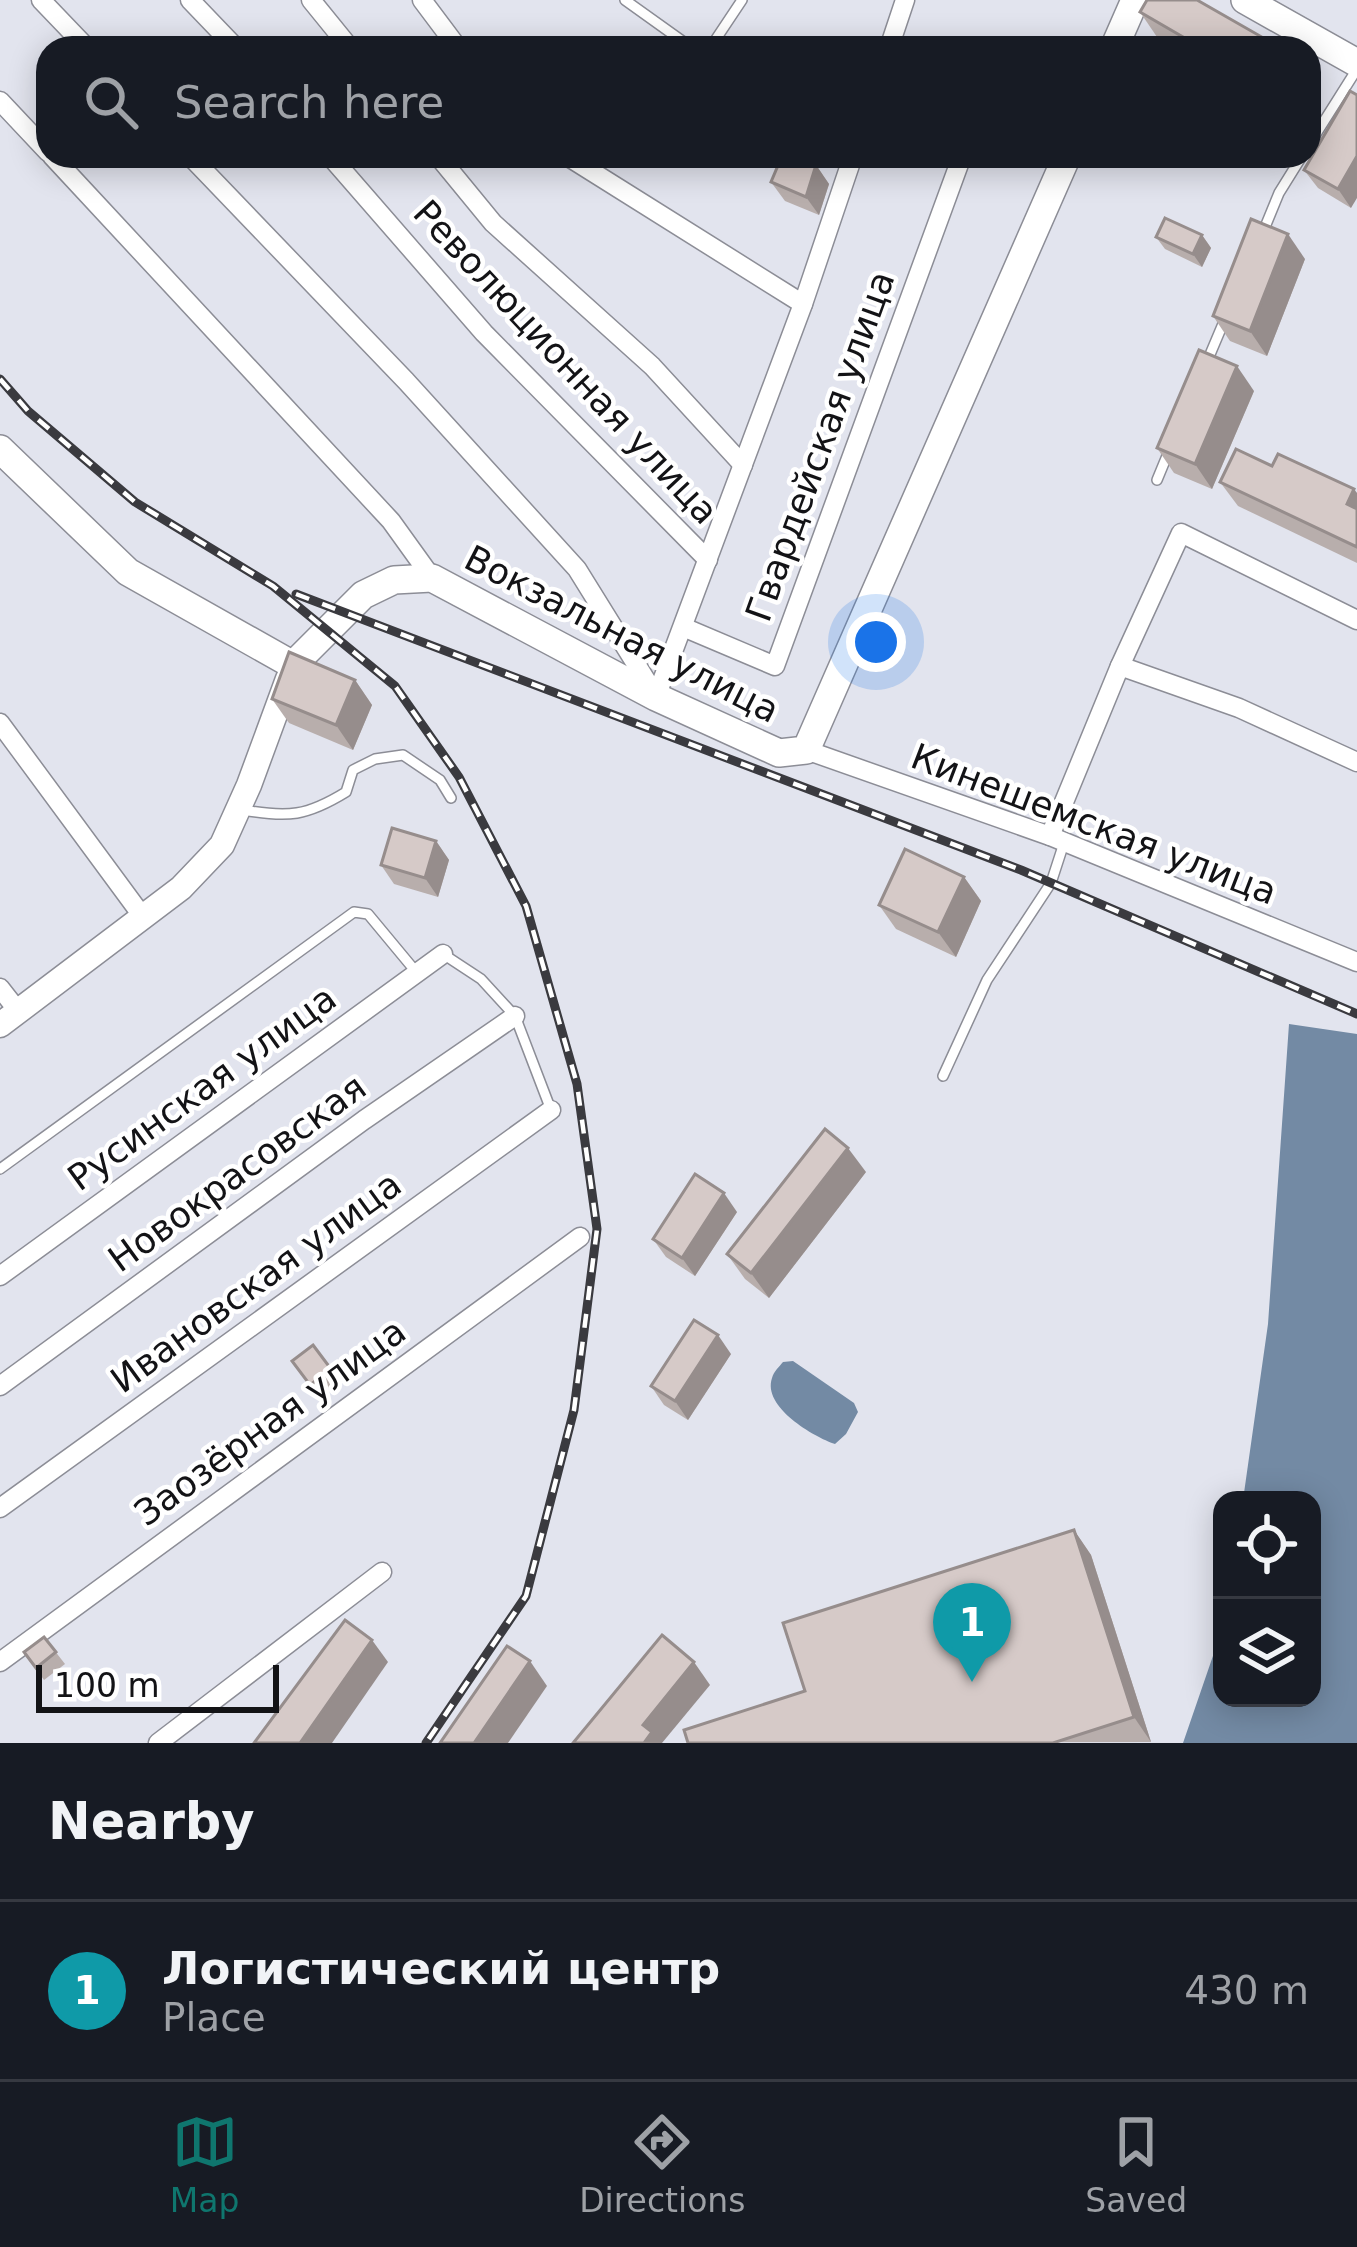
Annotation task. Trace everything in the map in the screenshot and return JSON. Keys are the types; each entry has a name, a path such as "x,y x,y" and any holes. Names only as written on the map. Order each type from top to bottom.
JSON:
{"main road":[{"path":"1119,36 1135,0"},
{"path":"1245,0 1306,36"},
{"path":"1321,45 1357,66"},
{"name":"Вокзальная улица","path":"293,665 363,595 394,580 432,578 656,697 778,753 806,750 1061,168"},
{"path":"0,448 128,572 293,665"}],"street":[{"path":"41,0 76,36"},
{"path":"190,0 224,36"},
{"path":"310,0 340,36"},
{"path":"422,0 449,36"},
{"path":"894,36 904,0"},
{"path":"0,101 36,139"},
{"path":"63,168 392,520 432,578"},
{"path":"202,168 578,569 656,697"},
{"name":"Революционная улица","path":"340,168 484,332 708,560"},
{"path":"448,168 493,223 652,366 743,465"},
{"path":"586,168 803,304"},
{"path":"656,697 849,168"},
{"name":"Гвардейская улица","path":"682,627 775,666 958,168"},
{"path":"1058,839 1120,666 1181,533 1357,620"},
{"path":"0,988 9,1018 182,888 222,845 293,665"},
{"path":"1120,666 1239,708 1357,762"},
{"path":"0,723 143,917"},
{"name":"Кинешемская улица","path":"806,750 1058,839 1357,962"},
{"name":"Русинская улица","path":"0,1276 443,954"},
{"name":"Новокрасовская","path":"0,1386 364,1120 515,1016"},
{"name":"Ивановская улица","path":"0,1508 551,1110"},
{"name":"Заозёрная улица","path":"0,1662 580,1237"},
{"path":"158,1743 382,1572"}],"lane":[{"path":"625,0 675,36"},
{"path":"718,36 742,0"},
{"path":"1321,125 1357,66"},
{"path":"1260,237 1295,168"},
{"path":"1204,369 1232,303"},
{"path":"1157,480 1176,436"},
{"path":"238,809 284,817 319,809 346,792 353,770 375,759 403,755 440,780 451,798"},
{"path":"943,1076 987,980 1051,883 1058,839"},
{"path":"0,1169 354,913 368,914 418,973"},
{"path":"443,954 481,979 515,1016 551,1110"}],"water":[{"path":"1289,1024 1357,1034 1357,1743 1183,1743 1213,1656 1213,1707 1321,1707 1321,1491 1244,1491 1268,1324"},
{"path":"793,1361 854,1403 858,1412 835,1444 803,1428 775,1400 773,1376 783,1362"}],"building":[{"path":"1147,0 1197,0 1260,36 1181,36 1140,12"},
{"path":"1350,91 1357,95 1357,156 1338,189 1304,170 1321,168 1321,141"},
{"path":"777,168 815,168 806,197 771,182"},
{"path":"1165,218 1202,235 1193,254 1156,237"},
{"path":"1251,219 1288,234 1250,331 1213,316"},
{"path":"1199,350 1237,366 1195,464 1157,448"},
{"path":"1236,449 1272,466 1278,454 1354,489 1347,504 1357,509 1357,547 1220,482"},
{"path":"289,652 355,680 336,725 272,699"},
{"path":"392,828 436,841 425,878 381,865"},
{"path":"905,849 964,877 938,932 879,905"},
{"path":"825,1129 848,1148 751,1273 727,1254"},
{"path":"695,1174 724,1193 682,1258 653,1239"},
{"path":"694,1320 718,1335 675,1401 651,1386"},
{"path":"313,1345 331,1369 310,1385 292,1361"},
{"path":"1074,1530 1134,1717 1053,1743 688,1743 684,1730 805,1691 783,1623"},
{"path":"345,1620 372,1640 300,1743 254,1743"},
{"path":"662,1635 694,1662 643,1725 652,1732 644,1743 573,1743"},
{"path":"44,1637 56,1652 36,1668 24,1652"},
{"path":"507,1646 530,1661 474,1743 440,1743"}],"railway":[{"path":"0,379 28,411 135,502 273,586 395,686 459,777 526,906 577,1084 597,1229 574,1410 526,1596 426,1743"},
{"path":"296,594 1021,870 1357,1014"}],"place":[{"name":"Логистический центр","path":"972,1682"}]}
